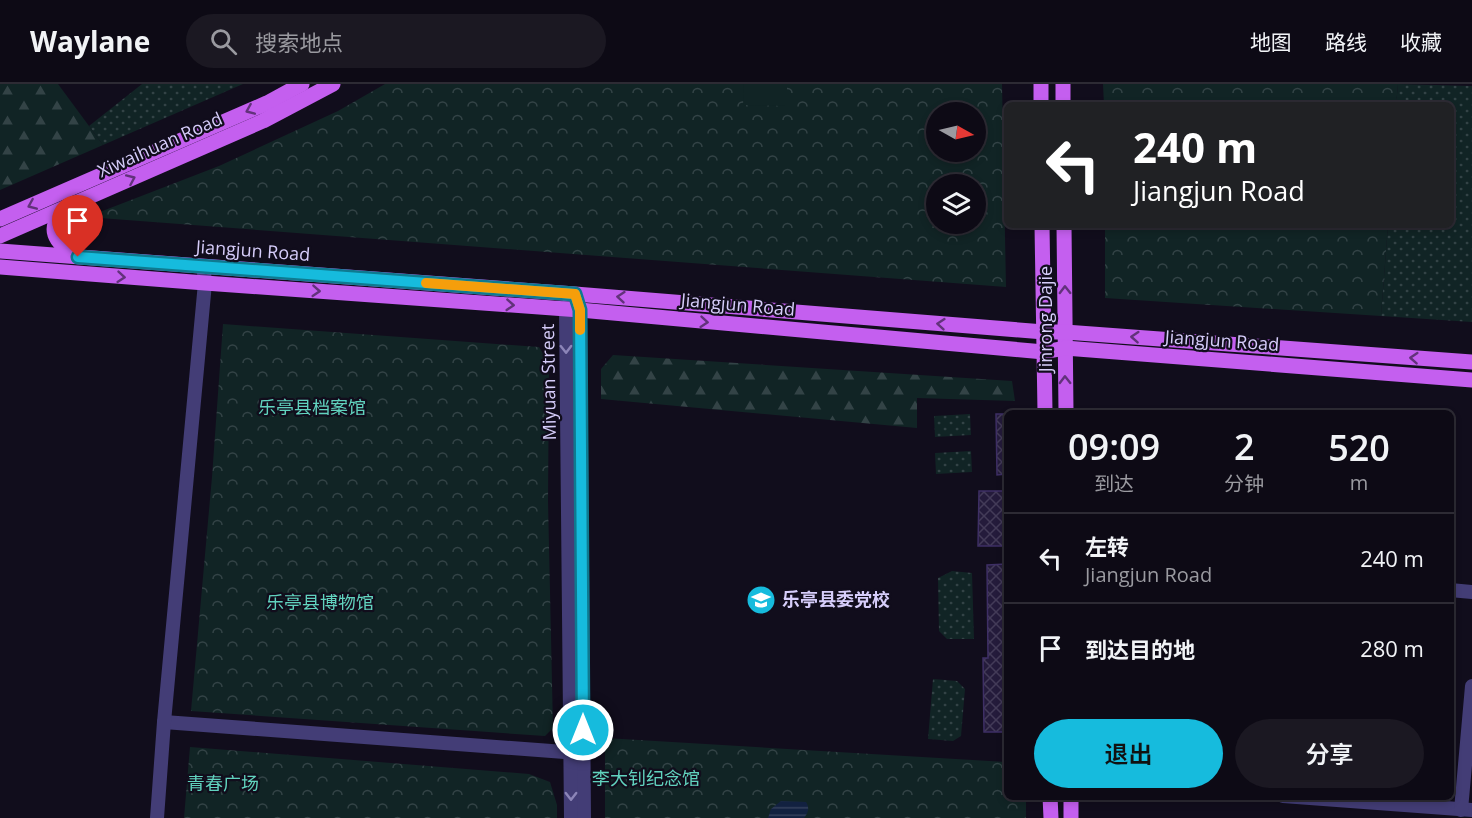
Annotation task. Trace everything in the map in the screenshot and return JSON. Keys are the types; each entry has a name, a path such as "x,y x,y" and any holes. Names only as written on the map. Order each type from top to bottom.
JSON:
{"main road":[{"name":"Xiwaihuan Road","path":"0,219 267,103 302,84"},
{"name":"Xiwaihuan Road","path":"0,236 263,121 333,84"},
{"path":"1041,84 1041,102"},
{"path":"1063,84 1063,102"},
{"path":"70,206 58,218 55,235 64,250 78,257"},
{"name":"Jinrong Dajie","path":"1042,228 1045,410"},
{"name":"Jinrong Dajie","path":"1064,228 1066,410"},
{"name":"Jiangjun Road","path":"0,251 1044,332 1472,362"},
{"name":"Jiangjun Road","path":"0,267 573,310 1044,352 1065,348 1472,380"},
{"path":"1050,800 1051,818"},
{"path":"1071,800 1071,818"}],"street":[{"path":"157,818 205,283 204,267"},
{"name":"Miyuan Street","path":"575,294 573,310 577,753 584,818"},
{"path":"1454,590 1472,592"},
{"path":"1336,800 1467,810 1472,686"},
{"path":"164,722 577,753"},
{"name":"Miyuan Street","path":"571,818 577,753"}],"green space":[{"path":"0,84 58,84 103,145 0,190"},
{"path":"142,84 243,84 103,145 89,126"},
{"path":"385,84 1002,84 1006,287 87,217 219,166 338,111"},
{"path":"744,84 787,84 787,106 743,105"},
{"path":"1103,84 1398,84 1396,102 1104,102"},
{"path":"1398,84 1472,86 1472,322 1381,316 1388,228 1454,228 1454,102 1396,102"},
{"path":"1105,228 1388,228 1381,316 1105,298"},
{"name":"乐亭县博物馆","path":"223,324 539,347 549,363 548,501 553,728 545,736 191,711"},
{"path":"613,355 1012,381 1015,401 917,398 917,428 601,399 601,369"},
{"path":"970,414 971,435 935,437 934,416"},
{"path":"971,451 972,472 936,474 935,453"},
{"path":"952,571 972,573 974,639 947,639 939,631 938,578"},
{"path":"933,679 957,681 965,689 961,736 953,741 928,739"},
{"name":"李大钊纪念馆","path":"605,738 1004,762 1004,800 1026,800 1026,818 605,818"},
{"name":"青春广场","path":"190,747 529,774 550,782 557,805 557,818 184,818"}],"water":[{"path":"781,801 806,802 807,814 804,818 768,818 771,809"}],"building":[{"path":"996,414 1004,414 1004,474 997,475"},
{"path":"979,491 1004,491 1004,546 978,546"},
{"path":"1004,564 1004,732 984,732 983,658 988,658 987,565"}],"slow traffic":[{"path":"426,283 575,294 580,310 580,330"}],"place":[{"name":"乐亭县委党校","path":"761,600"}],"route":[{"path":"78,257 575,294 580,310 583,730"}],"park label":[{"name":"乐亭县档案馆","path":"312,408"}]}
